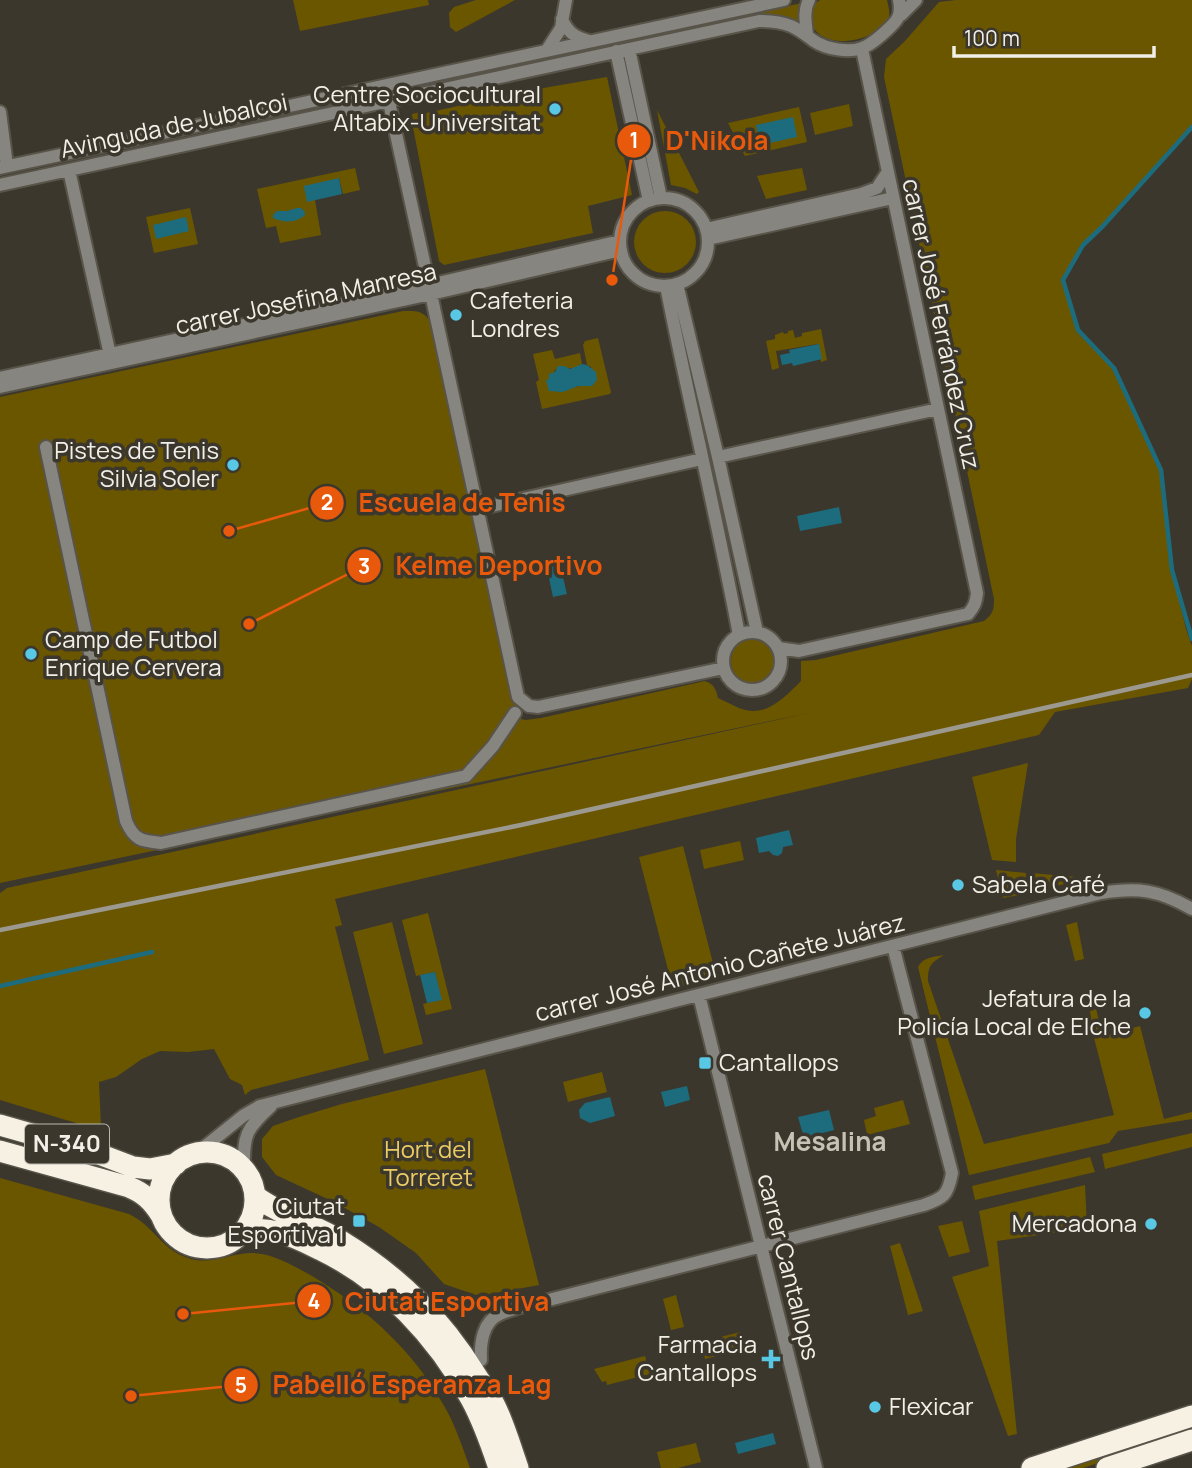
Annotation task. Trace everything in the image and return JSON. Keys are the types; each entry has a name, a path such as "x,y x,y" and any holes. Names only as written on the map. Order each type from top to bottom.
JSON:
{"highway":[{"name":"N-340","path":"0,1125 92,1151 133,1167 150,1169 176,1164 197,1153"},
{"name":"N-340","path":"0,1151 141,1192 151,1200 177,1238 185,1243 213,1248 231,1242 245,1230"},
{"path":"197,1153 212,1152 226,1156 244,1169 254,1186 256,1196 254,1214 245,1230"},
{"path":"161,1215 160,1190 164,1178 176,1164"},
{"path":"256,1196 271,1208 333,1237 365,1256 417,1298 459,1349 495,1406 518,1468"},
{"path":"245,1230 277,1231 333,1256 359,1272 409,1314 431,1339 471,1399 487,1432 499,1468"},
{"path":"1032,1468 1192,1416"},
{"path":"1107,1468 1192,1440"}],"street":[{"path":"547,50 561,28 566,0"},
{"name":"Avinguda de Jubalcoi","path":"4,167 784,0"},
{"path":"807,35 805,19 809,0"},
{"path":"899,0 901,15"},
{"path":"862,48 876,41 916,0"},
{"path":"562,19 576,38 589,41"},
{"name":"Avinguda de Jubalcoi","path":"0,185 759,21 792,26 825,46 842,50 862,48"},
{"name":"carrer José Ferrández Cruz","path":"778,648 799,651 816,648 968,614 974,607 977,593 862,48"},
{"path":"622,50 655,200"},
{"path":"46,447 131,833 145,841 161,843 466,776 494,747 519,707 518,697 389,102"},
{"path":"0,111 4,167"},
{"path":"69,170 110,355"},
{"path":"707,234 861,194 877,188 887,173"},
{"path":"707,234 893,198"},
{"path":"655,200 680,201 689,206 696,213 707,234 705,259 700,267 686,280 671,285 653,284 633,273 625,262 620,245 624,223 631,214 638,207 655,200"},
{"path":"863,205 887,211 898,218"},
{"name":"carrer Josefina Manresa","path":"0,387 620,245"},
{"path":"671,285 718,457 757,632"},
{"path":"671,285 684,380 739,635"},
{"name":"carrer Josefina Manresa","path":"0,378 430,289"},
{"path":"718,457 938,409"},
{"path":"478,509 702,459"},
{"path":"757,632 765,635 778,648 780,666 777,674 764,687 744,688 728,677 723,659 725,649 739,635 757,632"},
{"path":"519,707 538,707 724,668"},
{"name":"carrer José Antonio Cañete Juárez","path":"197,1153 243,1116 276,1101 1105,893 1142,889 1175,899 1192,909"},
{"path":"481,1360 485,1329 497,1314 924,1205 939,1200 949,1190 952,1173 893,946"},
{"name":"carrer Cantallops","path":"699,995 816,1468"},
{"path":"244,1169 246,1135 255,1121 276,1101"}],"green space":[{"path":"293,0 428,0 429,5 300,31"},
{"path":"476,0 515,0 456,32 450,27 449,13 454,7"},
{"path":"820,0 887,0 889,16 884,25 874,33 848,41 835,41 815,30 811,13"},
{"path":"1192,0 1192,127 1083,245 1063,280 1078,330 1114,368 1161,470 1172,570 1192,646 1192,679 1188,688 1055,712 1039,735 335,899 342,925 335,927 369,1060 251,1090 245,1095 242,1085 230,1079 214,1049 160,1051 142,1059 116,1077 99,1082 99,1130 0,1100 0,893 7,888 813,712 0,883 0,397 403,311 423,314 432,324 522,708 516,718 541,718 705,681 714,687 718,698 748,711 757,711 773,705 801,681 801,661 816,660 984,621 992,611 994,599 884,77 886,59 939,2"},
{"path":"802,3 800,25 792,21 659,36 661,34"},
{"path":"607,77 632,195 588,206 593,233 444,265 439,261 412,114"},
{"path":"849,104 853,126 815,135 810,113"},
{"path":"799,107 807,142 745,156 728,123"},
{"path":"657,110 699,192 697,194 671,185"},
{"path":"355,168 360,190 343,194 339,178 315,200 321,235 280,243 276,226 266,228 257,189"},
{"path":"802,168 807,190 766,199 757,176"},
{"path":"190,208 198,244 154,253 146,217"},
{"path":"659,211 671,211 687,220 694,230 694,254 687,264 671,273 659,273 648,268 639,259 634,248 634,236 639,225 648,216"},
{"path":"821,329 827,360 821,362 818,344 776,351 779,368 772,370 766,341 775,339 775,335 783,332 784,334 793,330 795,338 802,336 802,333"},
{"path":"598,338 610,394 542,409 533,354 552,350 555,359 580,353 582,364 575,368 556,369 548,388 560,391 577,386 592,386 591,367 587,365 583,345 585,341"},
{"path":"754,638 770,645 777,661 770,677 754,684 738,677 731,661 738,645"},
{"path":"1028,763 1016,839 1016,862 992,860 972,777"},
{"path":"740,841 744,860 704,869 700,850"},
{"path":"683,846 716,975 673,989 639,857"},
{"path":"996,870 1026,873 1025,894 1003,898"},
{"path":"1031,873 1088,878 1029,893"},
{"path":"428,913 452,1009 426,1015 423,1004 441,999 435,972 416,976 402,920"},
{"path":"392,922 423,1044 384,1054 353,932"},
{"path":"1077,922 1084,959 1075,961 1066,925"},
{"path":"944,955 931,965 928,981 984,1144 1114,1115 1094,1038 1090,1011 1096,1009 1103,1036 1140,1026 1164,1119 1192,1112 1192,1119 1118,1131 1109,1143 969,1175 918,967 926,959"},
{"name":"Hort del Torreret","path":"485,1069 539,1285 479,1296 444,1284 416,1253 379,1227 276,1175 262,1157 262,1139 273,1126 342,1104"},
{"path":"602,1072 607,1092 568,1102 563,1082"},
{"path":"903,1100 910,1124 867,1135 864,1120 876,1116 874,1108"},
{"path":"1192,1133 1192,1147 1105,1169 1102,1154"},
{"path":"1090,1157 1095,1172 975,1200 972,1186"},
{"path":"0,1178 129,1214 171,1249 188,1258 207,1260 262,1254 284,1261 320,1281 373,1320 419,1367 447,1412 470,1468 0,1468"},
{"path":"1085,1185 1087,1228 997,1241 1017,1434 1008,1436 952,1277 989,1266 979,1211"},
{"path":"962,1221 970,1252 949,1257 938,1226"},
{"path":"900,1243 923,1311 908,1315 890,1246"},
{"path":"676,1295 684,1327 671,1330 663,1299"},
{"path":"740,1332 744,1349 705,1359 701,1342"},
{"path":"645,1356 650,1374 607,1385 594,1369"},
{"path":"1192,1423 1192,1432 1083,1468 1055,1468"},
{"path":"696,1443 701,1462 678,1468 661,1468 657,1452"}],"water":[{"path":"793,117 797,137 760,145 756,125"},
{"path":"339,178 342,194 307,202 304,186"},
{"path":"297,208 305,212 298,220 273,218 277,211"},
{"path":"186,217 189,231 156,239 153,225"},
{"path":"819,344 822,359 793,366 792,363 782,365 780,355 790,353 789,350"},
{"path":"582,364 596,372 597,380 592,386 578,386 563,392 549,391 546,380 558,366 570,369"},
{"path":"839,507 842,523 800,531 797,516"},
{"path":"559,561 567,594 553,597 546,564"},
{"path":"789,830 793,845 783,847 778,856 769,851 759,853 756,838"},
{"path":"435,972 442,1000 427,1003 420,975"},
{"path":"687,1086 690,1100 665,1107 661,1092"},
{"path":"610,1097 615,1116 590,1123 580,1118 579,1110 585,1103"},
{"path":"829,1110 834,1130 804,1138 798,1117"},
{"path":"773,1433 776,1444 738,1454 735,1443"}],"waterway":[{"path":"1192,127 1083,245 1063,280 1078,330 1114,368 1161,470 1172,570 1192,639"},
{"path":"0,986 152,952"}],"railway":[{"path":"0,930 521,825 1192,675"}],"place":[{"name":"Centre Sociocultural Altabix-Universitat","path":"555,109"},
{"name":"D'Nikola","path":"612,280"},
{"name":"Cafeteria Londres","path":"456,315"},
{"name":"Pistes de Tenis Silvia Soler","path":"233,465"},
{"name":"Escuela de Tenis","path":"229,531"},
{"name":"Kelme Deportivo","path":"249,624"},
{"name":"Camp de Futbol Enrique Cervera","path":"31,654"},
{"name":"Sabela Café","path":"958,885"},
{"name":"Jefatura de la Policía Local de Elche","path":"1145,1013"},
{"name":"Cantallops","path":"705,1063"},
{"name":"Ciutat Esportiva 1","path":"359,1221"},
{"name":"Mercadona","path":"1151,1224"},
{"name":"Ciutat Esportiva","path":"183,1314"},
{"name":"Farmacia Cantallops","path":"771,1359"},
{"name":"Pabelló Esperanza Lag","path":"131,1396"},
{"name":"Flexicar","path":"875,1407"}],"district":[{"name":"Mesalina","path":"830,1142"}]}
